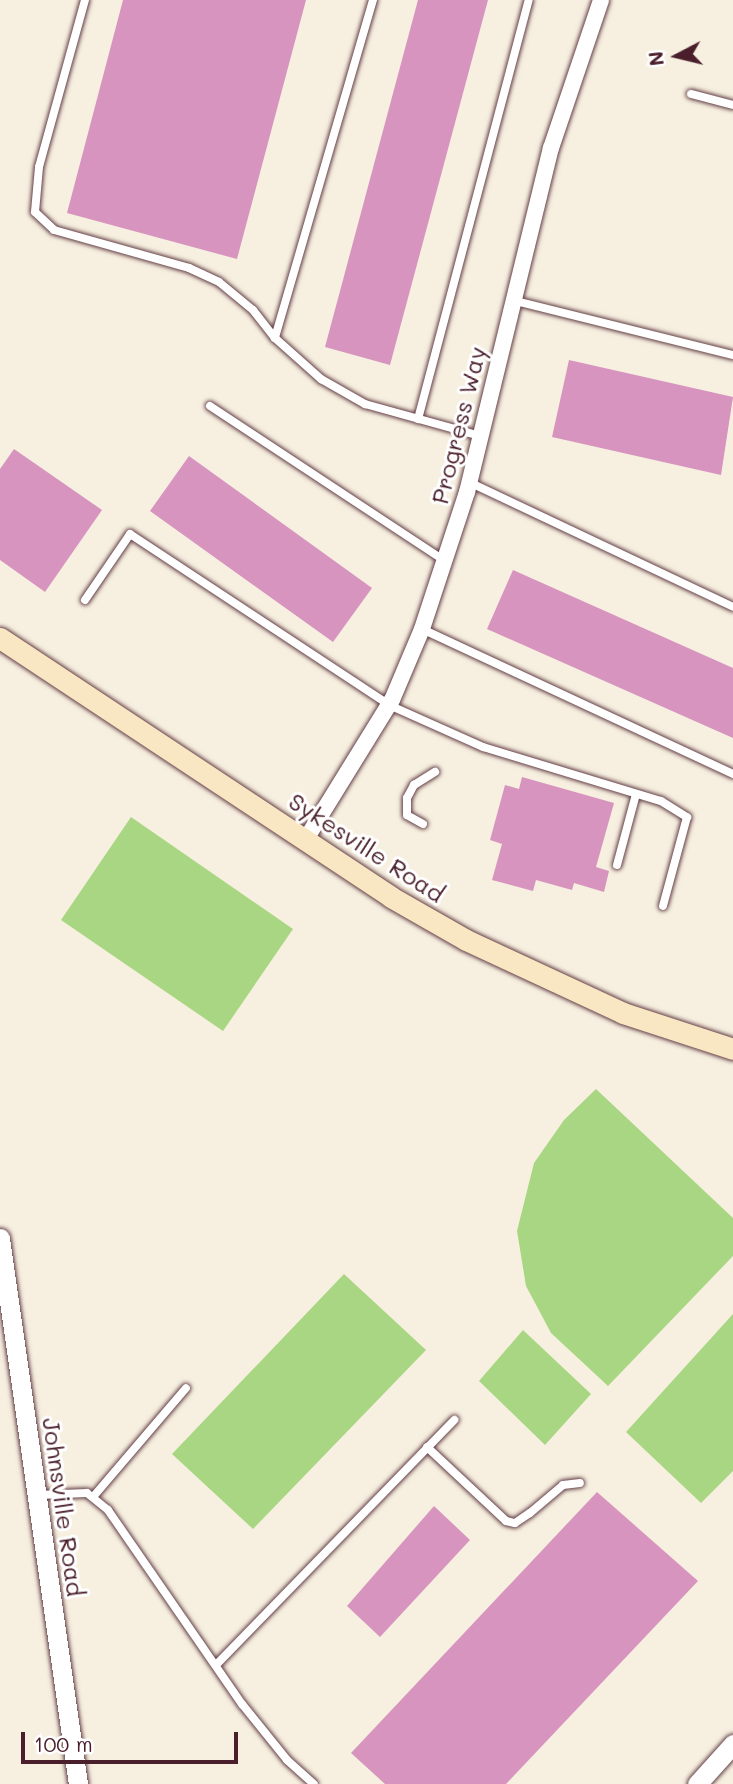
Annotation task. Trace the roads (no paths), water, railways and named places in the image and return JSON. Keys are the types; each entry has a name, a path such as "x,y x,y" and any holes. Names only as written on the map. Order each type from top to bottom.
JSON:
{"main road":[{"name":"Sykesville Road","path":"0,638 306,839 466,940 623,1013 733,1049"}],"street":[{"name":"Progress Way","path":"306,839 389,705 422,629 469,482 551,148 601,0"},
{"name":"Johnsville Road","path":"0,1238 3,1276 38,1496 78,1784"},
{"path":"697,1784 733,1744"}],"lane":[{"path":"85,0 39,167 35,212 54,230 189,268 219,282 253,310 275,338 342,392 418,419 480,436"},
{"path":"275,338 373,0"},
{"path":"418,419 529,0"},
{"path":"691,94 733,105"},
{"path":"512,300 733,355"},
{"path":"210,406 445,561"},
{"path":"469,482 733,607"},
{"path":"85,600 130,534 389,705 483,747 661,800 687,817 663,906"},
{"path":"422,629 733,774"},
{"path":"423,824 407,815 407,798 414,785 435,772"},
{"path":"617,865 636,794"},
{"path":"93,1497 186,1388"},
{"path":"216,1665 454,1420"},
{"path":"427,1447 506,1521 515,1522 530,1513 563,1485 580,1483"},
{"path":"38,1496 75,1492 93,1497 108,1510 216,1665 287,1760 314,1784"}]}
